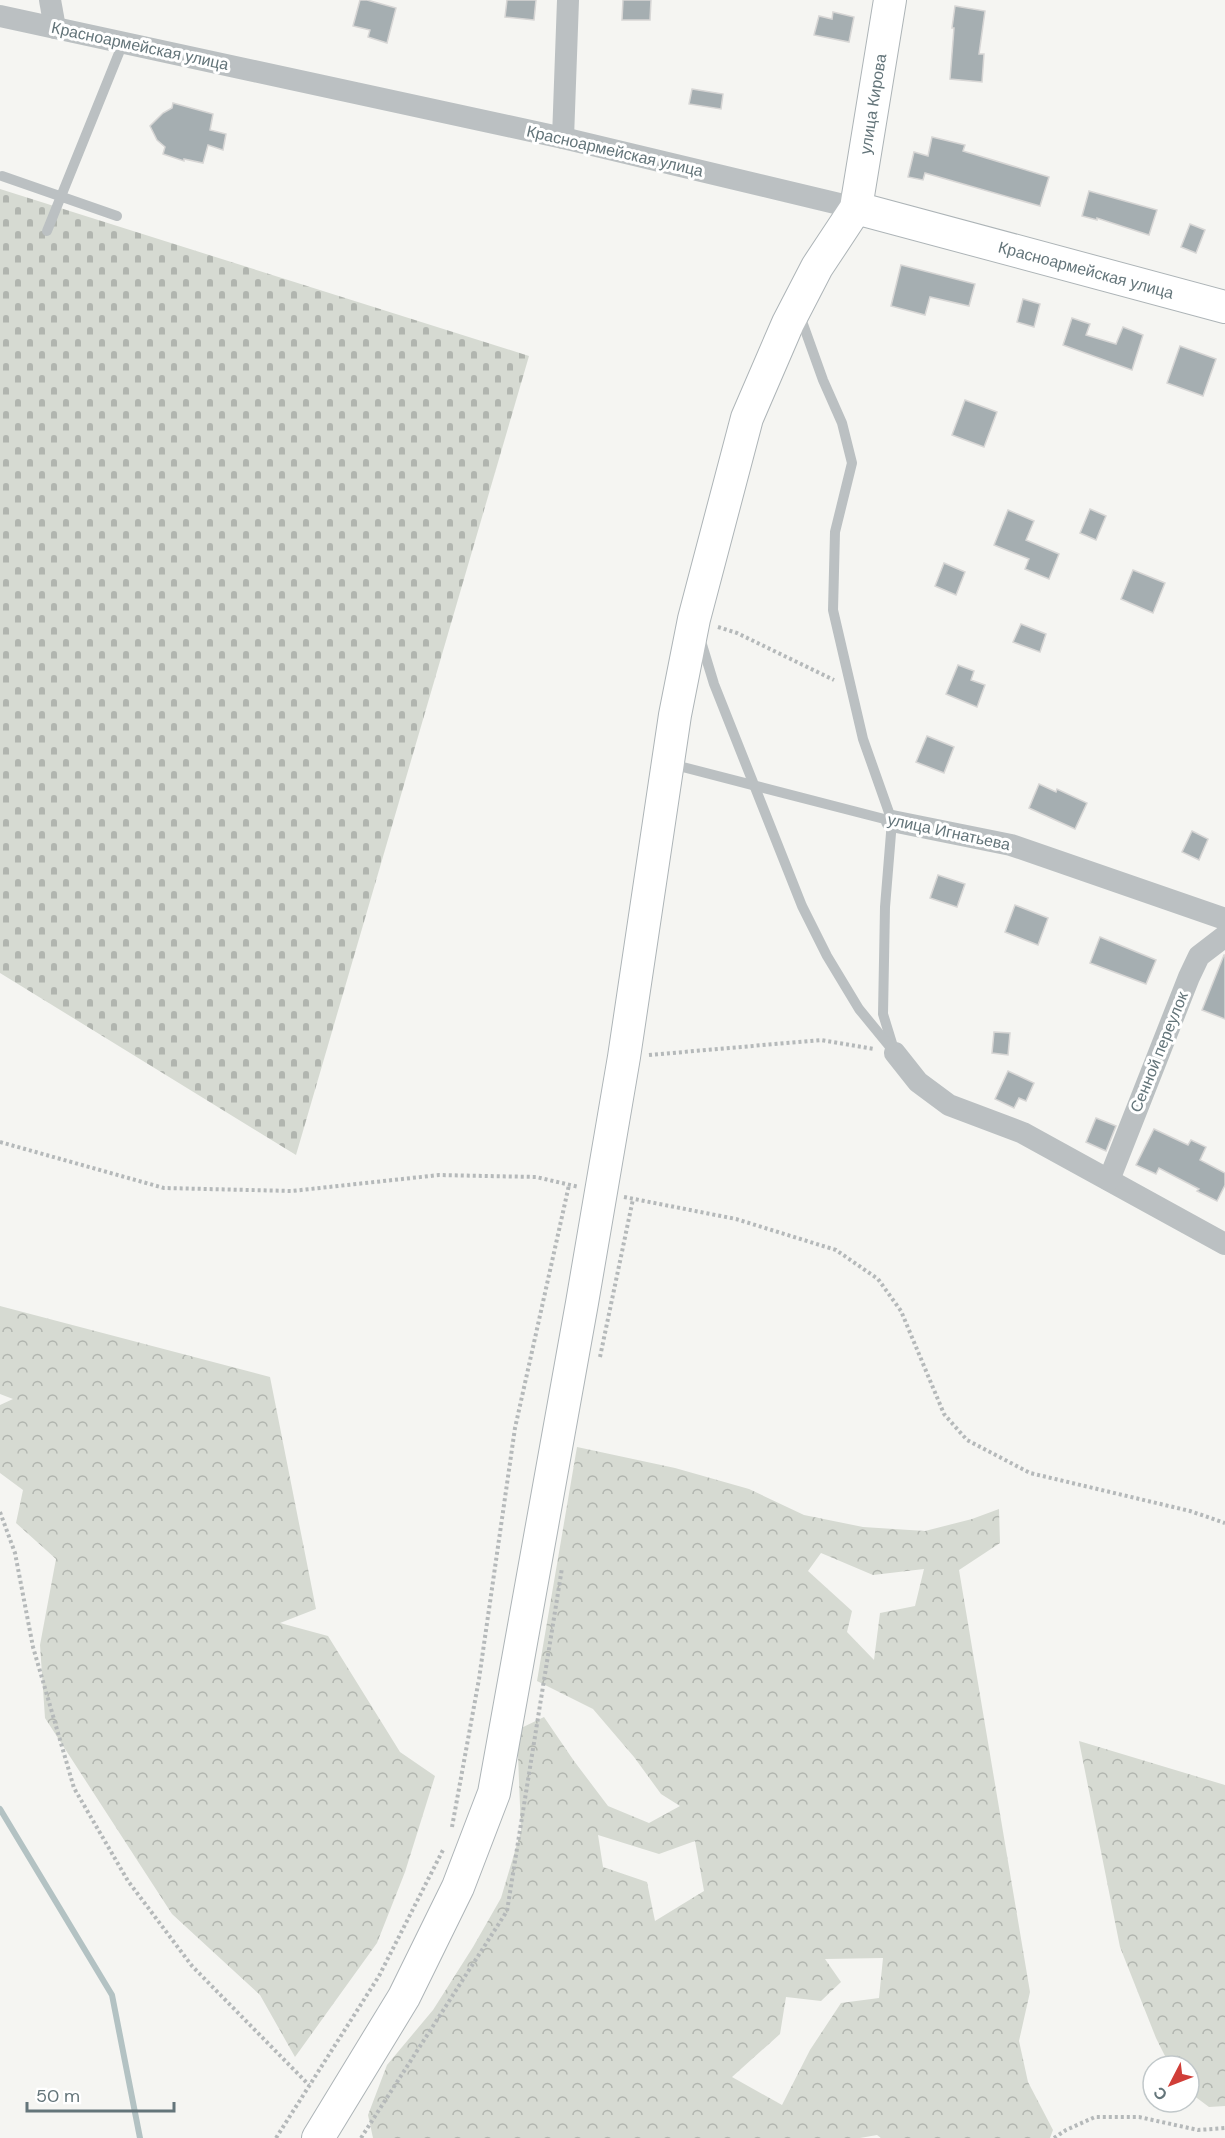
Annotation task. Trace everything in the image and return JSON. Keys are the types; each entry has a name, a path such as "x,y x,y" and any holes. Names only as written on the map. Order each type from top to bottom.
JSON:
{"street":[{"path":"50,0 55,27"},
{"path":"563,138 567,0"},
{"name":"улица Кирова","path":"855,208 890,0"},
{"name":"Красноармейская улица","path":"0,16 563,138 855,208 1225,307"},
{"path":"318,2138 404,1997 458,1887 494,1793 601,1193 624,1057 667,763 694,619 747,418 796,307 817,267 855,208"},
{"name":"улица Игнатьева","path":"892,820 1011,845 1225,919"},
{"name":"Сенной переулок","path":"1109,1180 1189,977 1199,956 1225,936"},
{"path":"895,1053 918,1082 948,1105 1023,1133 1225,1244"}],"lane":[{"path":"47,231 123,42"},
{"path":"3,176 117,216"},
{"path":"796,307 823,380 842,423 852,464 835,532 833,610 863,739 892,820 885,907 883,1014 895,1053"},
{"path":"694,619 714,684 802,906 827,956 859,1010 895,1053"},
{"name":"улица Игнатьева","path":"667,763 892,820"}],"path":[{"path":"694,619 738,633 851,688"},
{"path":"624,1057 821,1040 895,1053"},
{"path":"0,1142 164,1188 292,1191 439,1175 536,1177 601,1193 736,1219 836,1250 878,1279 890,1295 901,1311 944,1414 967,1440 1030,1473 1190,1511 1225,1523"},
{"path":"451,1834 479,1678 515,1428 569,1185"},
{"path":"0,1512 15,1553 33,1647 74,1788 128,1881 192,1966 309,2085"},
{"path":"276,2138 379,1976 446,1844"},
{"path":"1054,2138 1095,2117 1139,2117 1198,2130 1225,2128"}],"green space":[{"path":"0,189 529,356 296,1155 0,973"},
{"path":"0,1306 270,1377 316,1609 280,1623 328,1636 400,1752 435,1776 405,1872 377,1943 295,2057 260,1995 172,1914 45,1718 40,1645 56,1559 16,1523 23,1490 0,1473 0,1405 13,1399 0,1394"},
{"path":"577,1447 675,1468 749,1489 804,1515 863,1527 925,1531 972,1519 999,1509 1000,1543 959,1570 1030,1992 1019,2041 1028,2082 1053,2130 1050,2138 881,2138 877,2135 860,2138 373,2138 368,2115 387,2065 433,2010 501,1898 521,1831 517,1730 544,1717 608,1806 649,1823 680,1806 661,1794 634,1757 593,1709 537,1681","holes":["821,1553 873,1575 924,1569 915,1606 880,1613 874,1660 847,1632 852,1611 808,1571","598,1835 659,1854 695,1841 704,1891 655,1921 647,1882 603,1867","883,1958 879,1998 841,2003 810,2050 782,2105 732,2077 780,2034 786,1997 821,2001 841,1982 825,1959"]},
{"path":"1079,1741 1225,1785 1225,2106 1209,2107 1201,2101 1201,2054 1164,2054 1120,1947"}],"building":[{"path":"360,0 396,8 387,43 368,37 370,30 353,26"},
{"path":"507,0 536,0 534,20 505,17"},
{"path":"623,0 651,0 650,20 622,20"},
{"path":"955,6 985,11 979,54 984,54 982,82 950,79"},
{"path":"833,12 854,17 849,42 814,35 819,16 832,19"},
{"path":"692,89 723,94 721,109 689,104"},
{"path":"173,103 213,114 210,130 226,134 223,150 208,145 203,163 184,159 184,161 163,154 165,147 157,140 150,126 163,113 172,108"},
{"path":"932,137 965,145 963,151 1049,177 1040,206 925,173 923,180 908,177 914,152 928,156"},
{"path":"1089,191 1157,210 1149,235 1097,218 1097,220 1082,216"},
{"path":"1190,224 1205,230 1196,253 1181,247"},
{"path":"901,265 975,284 969,306 930,297 925,315 891,306"},
{"path":"1023,299 1040,304 1034,327 1017,322"},
{"path":"1072,318 1090,324 1086,335 1116,344 1123,327 1143,335 1132,370 1063,345"},
{"path":"1180,346 1216,359 1203,396 1167,383"},
{"path":"965,400 997,412 984,447 952,435"},
{"path":"1090,509 1106,516 1096,540 1080,533"},
{"path":"1008,510 1034,521 1026,540 1059,554 1049,579 1025,569 1029,559 994,545"},
{"path":"944,563 965,572 956,595 935,586"},
{"path":"1133,570 1165,583 1153,613 1121,599"},
{"path":"1021,624 1046,634 1040,652 1013,642"},
{"path":"958,665 974,671 971,680 985,685 977,707 946,694"},
{"path":"927,736 954,747 944,773 916,762"},
{"path":"1039,784 1056,792 1057,789 1087,803 1075,829 1029,808"},
{"path":"1192,831 1208,839 1199,860 1182,852"},
{"path":"938,875 965,884 957,907 930,898"},
{"path":"1015,905 1048,918 1038,945 1005,932"},
{"path":"1100,937 1156,960 1146,984 1090,963"},
{"path":"1225,955 1225,1019 1202,1010"},
{"path":"994,1032 1010,1033 1008,1055 992,1053"},
{"path":"1008,1071 1034,1083 1026,1101 1019,1098 1014,1108 995,1099"},
{"path":"1096,1118 1116,1126 1106,1151 1086,1142"},
{"path":"1154,1129 1188,1145 1191,1140 1206,1147 1200,1160 1225,1173 1225,1185 1217,1201 1159,1168 1156,1174 1136,1165"}],"waterway":[{"path":"0,1809 112,1995 140,2138"}]}
